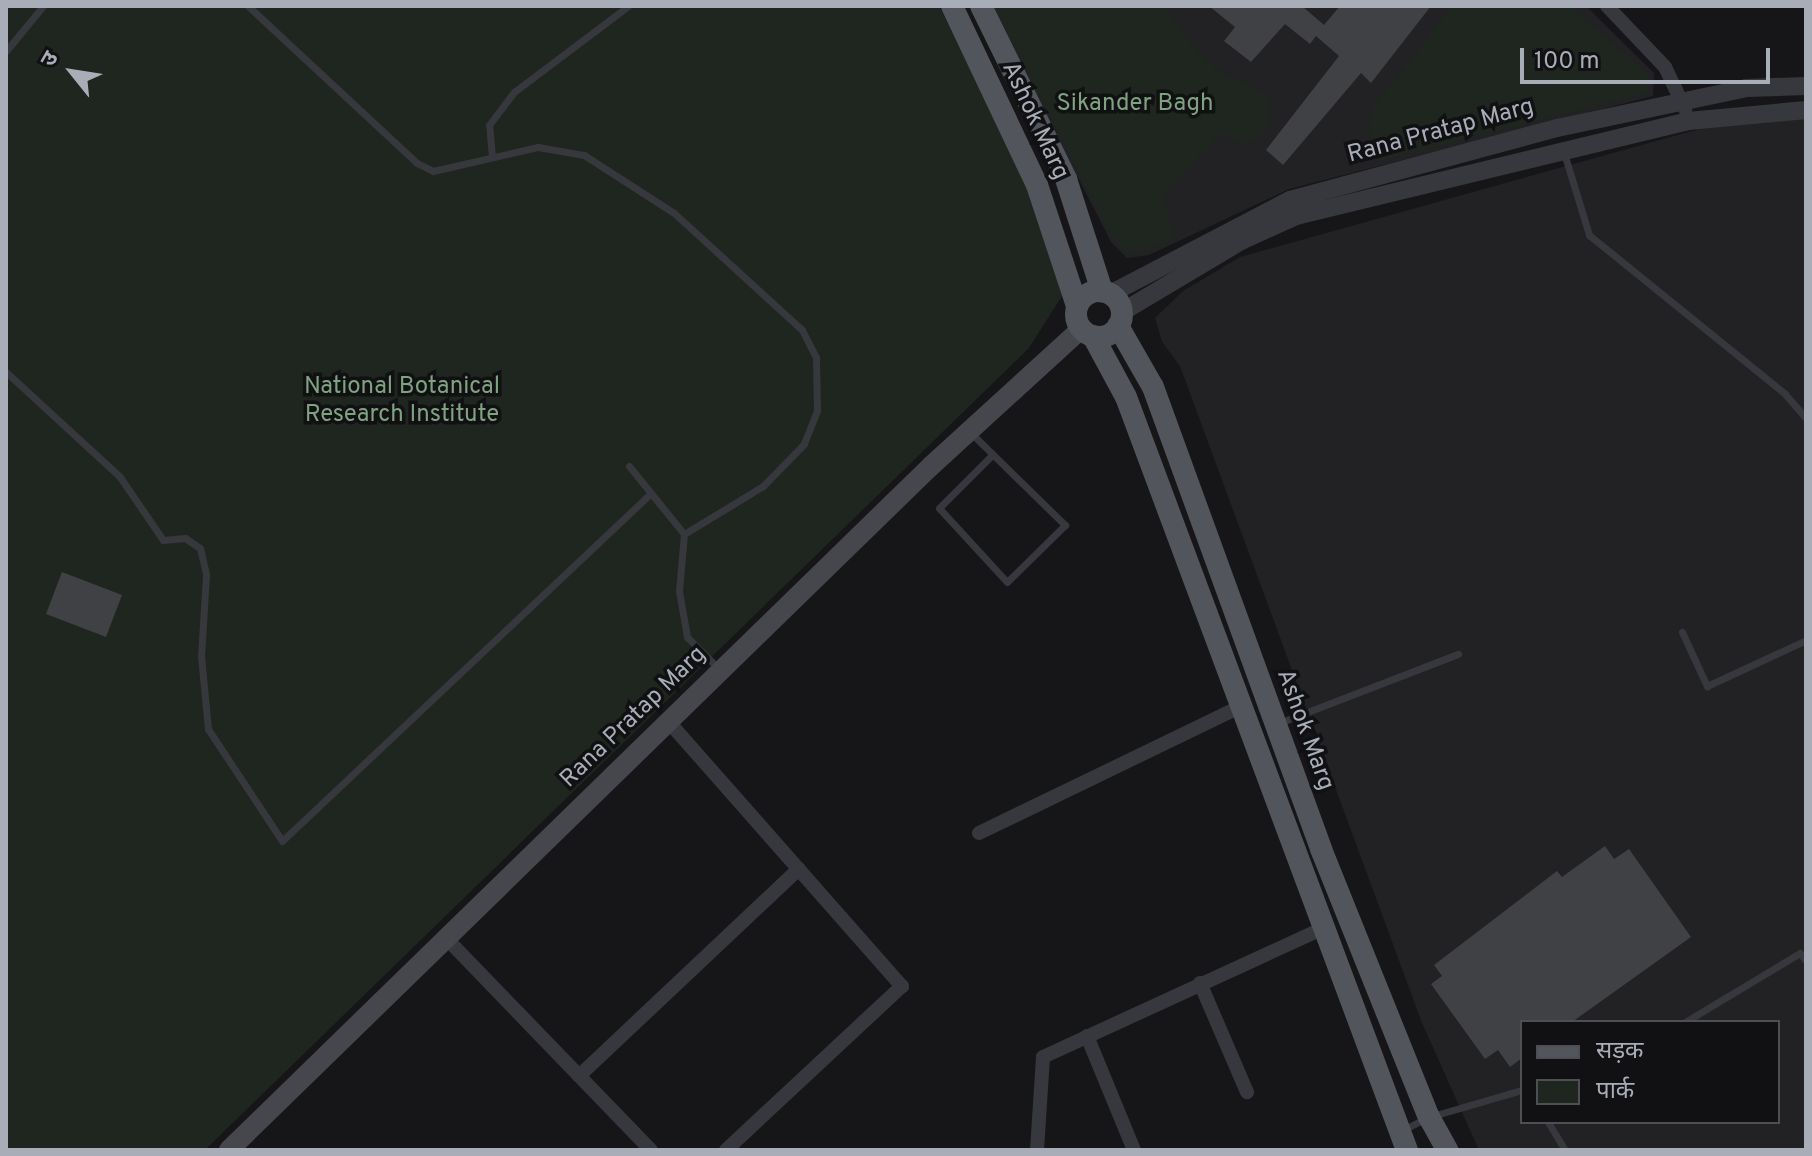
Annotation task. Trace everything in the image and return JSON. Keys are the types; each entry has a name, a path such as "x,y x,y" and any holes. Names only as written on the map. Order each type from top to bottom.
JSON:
{"main road":[{"name":"Ashok Marg","path":"952,6 1037,185 1084,324 1126,397 1238,708 1403,1141"},
{"name":"Ashok Marg","path":"981,6 1066,179 1113,306 1153,387 1273,725 1429,1117 1447,1150"},
{"path":"1087,294 1113,306 1107,335 1084,324 1087,294"},
{"name":"Rana Pratap Marg","path":"229,1150 668,721 1084,324"}],"street":[{"path":"1607,6 1665,67 1683,102 1688,121"},
{"name":"Rana Pratap Marg","path":"1113,306 1290,200 1496,142 1746,88 1806,86"},
{"name":"Rana Pratap Marg","path":"1113,306 1296,216 1688,121 1806,110"},
{"path":"979,833 1238,708"},
{"path":"668,721 902,986 726,1150"},
{"path":"579,1076 799,869"},
{"path":"1037,1150 1043,1057 1323,928"},
{"path":"446,938 651,1150"},
{"path":"1200,983 1247,1092"},
{"path":"1087,1036 1134,1150"}],"lane":[{"path":"6,51 43,6"},
{"path":"248,6 417,163 433,171 538,147 584,155 674,213 802,330 816,358 817,411 804,444 763,486 684,534"},
{"path":"492,157 489,125 514,92 621,8"},
{"path":"1564,150 1589,235 1785,394 1806,418"},
{"path":"6,372 120,477 163,540 185,538 200,548 206,575 201,656 208,729 282,841 651,493"},
{"path":"969,432 1065,525 1007,582 939,508 992,455"},
{"path":"629,466 684,534 679,591 687,637 721,671"},
{"path":"1682,632 1707,686 1806,640"},
{"path":"1273,725 1458,654"},
{"path":"1688,1020 1800,953 1806,961"},
{"path":"1403,1141 1429,1117 1520,1091"},
{"path":"1549,1124 1565,1150"}],"shaded area":[{"path":"990,6 1586,6 1654,73 1653,96 1289,189 1149,255 1127,258 1111,242"},
{"path":"1806,118 1806,1150 1479,1150 1422,1023 1180,366 1162,342 1155,318 1183,291 1240,257 1703,128"}],"green space":[{"name":"National Botanical Research Institute","path":"6,6 939,6 1041,210 1062,296 1029,348 205,1150 6,1150"},
{"name":"Sikander Bagh","path":"994,6 1164,6 1196,51 1217,69 1269,96 1270,124 1257,139 1242,144 1225,133 1218,136 1164,194 1173,241 1127,254 1112,239"},
{"path":"1452,6 1571,6 1649,75 1647,93 1380,161 1369,129 1372,109"}],"building":[{"path":"1209,6 1302,6 1324,25 1340,6 1431,6 1371,83 1361,73 1283,165 1266,150 1339,56 1316,36 1310,44 1285,24 1251,62 1224,41 1235,27"},
{"path":"62,572 122,595 106,637 46,614"},
{"path":"1605,846 1614,859 1629,849 1691,937 1575,1020 1520,1020 1520,1060 1510,1067 1498,1050 1485,1059 1431,984 1442,976 1434,965 1557,871 1562,877"}]}
